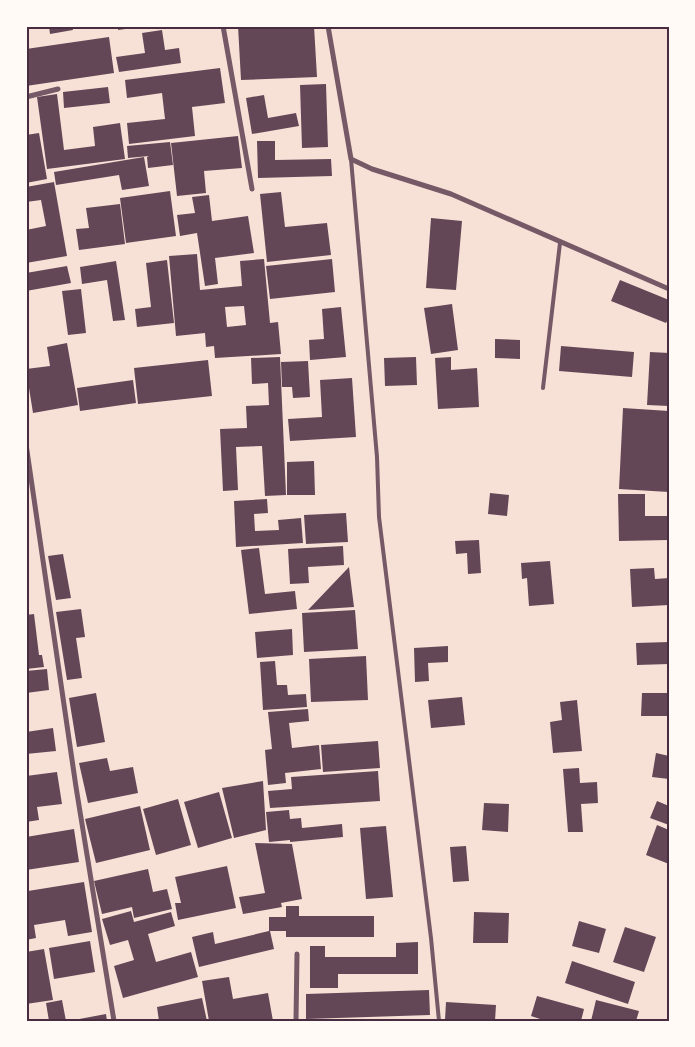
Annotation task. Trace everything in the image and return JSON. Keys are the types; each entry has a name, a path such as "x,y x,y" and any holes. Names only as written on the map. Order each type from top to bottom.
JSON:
{"street":[{"path":"224,26 252,189"},
{"path":"328,26 351,159 372,169 451,194 669,289"},
{"path":"26,97 58,89"},
{"path":"26,444 76,787 114,1021"},
{"path":"296,1021 297,954"}],"lane":[{"path":"351,159 377,457 378,517 431,938 439,1021"},
{"path":"543,388 560,243"}],"building":[{"path":"49,26 72,26 73,30 50,34"},
{"path":"118,26 140,26 140,27 118,30"},
{"path":"238,26 314,26 317,77 241,80"},
{"path":"162,30 165,50 179,48 181,63 119,72 116,57 145,53 142,33"},
{"path":"109,37 114,73 26,86 26,49"},
{"path":"220,68 225,103 192,107 195,136 129,144 127,123 165,119 162,93 127,98 125,80"},
{"path":"326,84 328,147 302,148 300,85"},
{"path":"108,87 110,103 64,108 63,92"},
{"path":"57,94 64,150 95,146 93,127 120,123 125,159 47,169 37,97"},
{"path":"264,95 268,118 296,113 299,126 252,134 246,98"},
{"path":"39,133 47,179 26,183 26,166 29,166 26,151 26,135"},
{"path":"238,136 242,168 204,171 206,193 177,196 171,143"},
{"path":"257,141 275,141 275,160 331,159 332,176 258,178"},
{"path":"170,142 173,165 148,168 147,157 149,156 128,158 127,146"},
{"path":"144,157 149,186 122,190 119,175 56,185 54,172"},
{"path":"54,182 67,256 26,263 26,230 46,226 41,200 26,202 26,187"},
{"path":"170,191 176,236 126,243 120,198"},
{"path":"281,192 285,227 327,223 331,255 267,262 260,194"},
{"path":"209,195 212,221 248,216 254,253 215,258 218,284 205,286 197,233 180,236 177,215 195,213 192,197"},
{"path":"120,204 125,244 79,250 76,229 89,228 86,208"},
{"path":"431,218 462,221 456,290 426,288"},
{"path":"197,254 200,290 242,286 240,261 264,259 270,323 278,322 281,354 215,358 214,346 206,347 205,333 176,336 169,256","holes":["244,306 246,325 227,327 225,307"]},
{"path":"332,259 335,292 270,299 266,266"},
{"path":"167,260 174,323 137,327 135,309 151,307 146,263"},
{"path":"116,261 125,320 113,321 107,280 82,284 80,267"},
{"path":"67,266 71,283 26,291 26,273"},
{"path":"620,280 669,300 669,317 666,323 611,301"},
{"path":"81,289 86,333 68,335 62,291"},
{"path":"452,304 458,350 431,354 424,308"},
{"path":"341,307 346,357 310,360 309,340 324,339 322,309"},
{"path":"495,339 520,340 520,359 495,358"},
{"path":"67,343 78,405 33,413 26,369 50,366 47,347"},
{"path":"561,346 634,352 632,377 559,371"},
{"path":"650,352 669,353 669,406 647,405"},
{"path":"280,357 286,495 265,496 262,446 236,447 238,490 223,491 220,429 247,428 246,406 269,405 268,383 252,384 251,358"},
{"path":"416,357 417,385 385,386 384,358"},
{"path":"451,357 451,370 477,368 479,407 438,409 435,358"},
{"path":"208,360 212,396 138,404 134,368"},
{"path":"308,361 310,397 293,398 292,387 282,387 281,362"},
{"path":"352,378 356,437 290,441 288,419 322,417 320,380"},
{"path":"133,380 136,403 80,411 77,388"},
{"path":"623,408 669,411 669,492 619,489"},
{"path":"314,461 315,495 287,495 287,462"},
{"path":"490,493 509,495 507,516 488,514"},
{"path":"618,494 645,494 645,516 669,516 669,540 619,541"},
{"path":"267,499 268,513 254,514 255,531 279,530 278,520 301,518 303,543 236,547 234,501"},
{"path":"346,513 348,542 306,544 304,515"},
{"path":"479,540 481,573 468,574 467,553 456,554 455,541"},
{"path":"343,546 344,565 308,567 309,583 290,584 288,549"},
{"path":"259,548 265,594 295,591 297,609 249,614 241,550"},
{"path":"63,554 71,598 56,600 48,556"},
{"path":"550,561 554,604 529,606 527,578 522,579 521,563"},
{"path":"349,567 354,607 308,610"},
{"path":"654,568 655,579 669,578 669,605 632,607 630,569"},
{"path":"81,609 85,637 76,638 82,678 67,680 56,612"},
{"path":"355,610 358,649 304,652 302,613"},
{"path":"34,614 39,655 42,655 44,667 26,669 26,615"},
{"path":"292,629 293,655 257,658 255,632"},
{"path":"669,642 669,664 637,665 636,643"},
{"path":"448,646 448,662 428,663 429,681 415,682 414,648"},
{"path":"366,656 368,700 311,702 309,659"},
{"path":"275,661 277,685 287,685 288,695 306,694 307,707 263,710 260,662"},
{"path":"47,669 49,690 26,693 26,671"},
{"path":"96,693 105,742 77,747 69,698"},
{"path":"642,693 669,693 669,716 641,716"},
{"path":"462,697 465,725 431,728 428,700"},
{"path":"577,700 582,751 553,753 550,722 562,720 560,702"},
{"path":"308,709 309,721 289,723 292,748 319,745 321,769 285,773 286,783 268,785 265,750 272,749 268,712"},
{"path":"53,728 56,751 26,754 26,732"},
{"path":"378,741 380,768 323,772 321,745"},
{"path":"656,753 669,756 669,779 652,777"},
{"path":"107,758 110,771 133,767 138,793 88,803 79,763"},
{"path":"579,768 580,783 597,782 598,803 581,804 583,832 568,832 563,769"},
{"path":"378,771 380,801 270,808 268,791 292,789 291,777"},
{"path":"57,772 62,804 37,807 39,820 26,822 26,776"},
{"path":"263,781 266,830 234,838 222,788"},
{"path":"219,792 232,838 198,848 184,802"},
{"path":"178,799 191,845 156,855 143,809"},
{"path":"657,801 669,806 669,825 650,818"},
{"path":"484,803 509,804 508,832 482,830"},
{"path":"140,806 150,850 96,863 85,819"},
{"path":"289,810 290,819 301,818 302,828 342,824 343,837 269,842 266,812"},
{"path":"657,825 669,830 669,864 646,855"},
{"path":"386,826 393,897 366,899 360,828"},
{"path":"74,829 79,862 26,870 26,837"},
{"path":"255,843 292,844 302,899 281,903 282,907 243,914 239,897 265,893"},
{"path":"466,846 469,881 453,882 450,847"},
{"path":"227,866 236,908 178,920 175,903 181,903 175,877"},
{"path":"148,869 153,892 167,889 172,909 134,918 132,907 102,914 94,881"},
{"path":"84,882 92,932 68,936 65,920 34,925 36,938 26,940 26,885 28,891"},
{"path":"286,906 299,906 299,916 374,916 374,937 286,937 286,931 270,931 274,949 199,967 192,937 213,932 215,944 269,931 269,917 286,917"},
{"path":"131,911 134,922 171,912 175,926 148,934 156,962 191,952 198,977 123,998 114,966 134,960 128,940 110,945 102,919"},
{"path":"474,912 509,913 508,943 473,943"},
{"path":"579,921 606,929 599,953 572,946"},
{"path":"625,927 656,937 644,972 613,962"},
{"path":"90,941 95,972 54,979 49,948"},
{"path":"418,942 418,974 338,974 338,988 310,988 310,946 325,946 325,957 396,957 396,943"},
{"path":"44,949 53,1000 26,1004 26,952"},
{"path":"572,961 635,982 628,1004 565,983"},
{"path":"229,977 233,999 268,993 273,1021 209,1021 202,981"},
{"path":"429,990 430,1015 306,1019 306,994"},
{"path":"537,996 584,1009 581,1021 546,1021 531,1016"},
{"path":"202,998 207,1021 159,1021 157,1007"},
{"path":"62,1000 66,1021 49,1021 46,1003"},
{"path":"596,1000 639,1011 636,1021 591,1021"},
{"path":"446,1002 496,1005 495,1021 445,1020"},
{"path":"106,1014 107,1021 74,1021 74,1020"}]}
